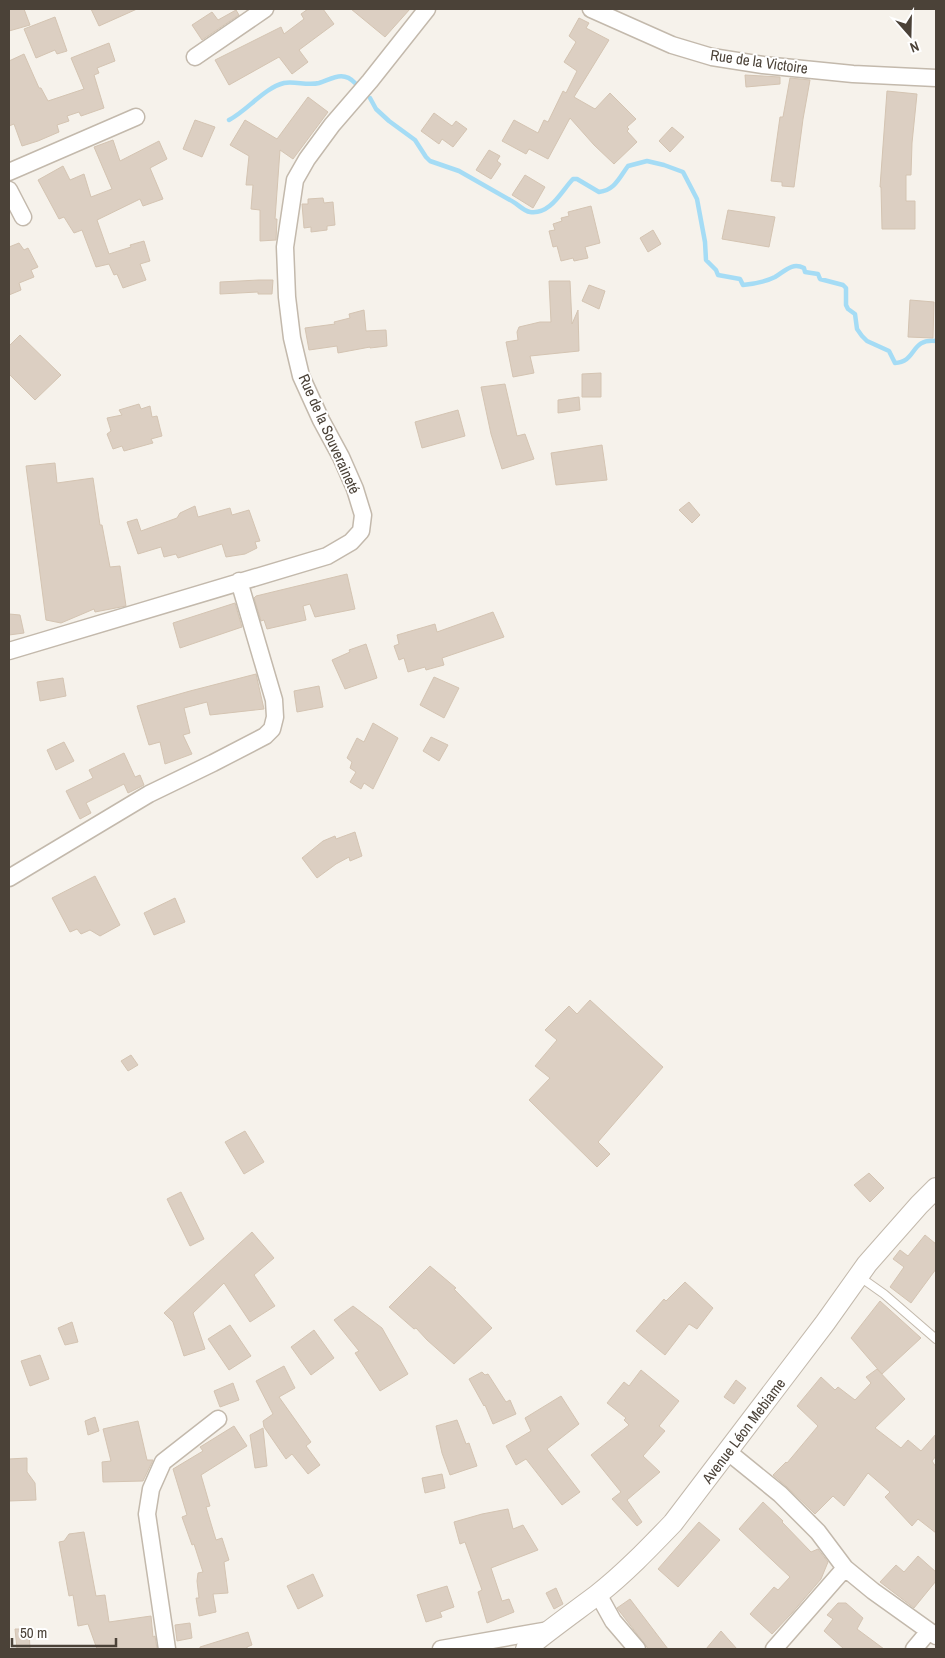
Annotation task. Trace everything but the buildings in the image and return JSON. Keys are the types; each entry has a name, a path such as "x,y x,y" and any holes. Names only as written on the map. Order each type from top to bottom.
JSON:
{"street":[{"path":"195,57 266,9"},
{"name":"Rue de la Souveraineté","path":"9,650 327,556 351,542 361,532 363,515 355,489 301,376 292,338 287,297 285,247 295,180 306,159 427,9"},
{"name":"Rue de la Victoire","path":"591,9 672,45 712,57 763,65 853,74 936,78"},
{"path":"9,172 136,117"},
{"path":"9,190 23,217"},
{"path":"9,878 149,794 213,764 264,736 272,728 275,717 274,700 239,581"},
{"name":"Avenue Léon Mebiame","path":"526,1649 598,1594 647,1550 673,1523 825,1323 867,1264 936,1188"},
{"path":"167,1649 147,1514 151,1488 163,1462 218,1419"},
{"path":"727,1451 780,1494 818,1532 845,1568 873,1591 933,1633 914,1649"},
{"path":"774,1649 845,1568"},
{"path":"598,1594 614,1621 637,1649"},
{"path":"441,1649 549,1630"}],"lane":[{"path":"859,1275 936,1339"}],"waterway":[{"path":"229,120 270,89 284,83 315,84 342,76 351,79 355,83"},
{"path":"370,98 376,109 415,140 430,161 459,171 530,212 544,210 550,206 573,179 577,179 599,192 613,186 628,166 647,161 683,172 697,199 705,242 706,260 716,270 718,275 740,279 743,285 747,285 767,280 789,268 800,266 804,268 805,272 818,274 820,279 843,285 846,288 846,305 855,314 857,329 867,341 889,351 895,363 907,359 917,346 922,343 936,341"}]}
